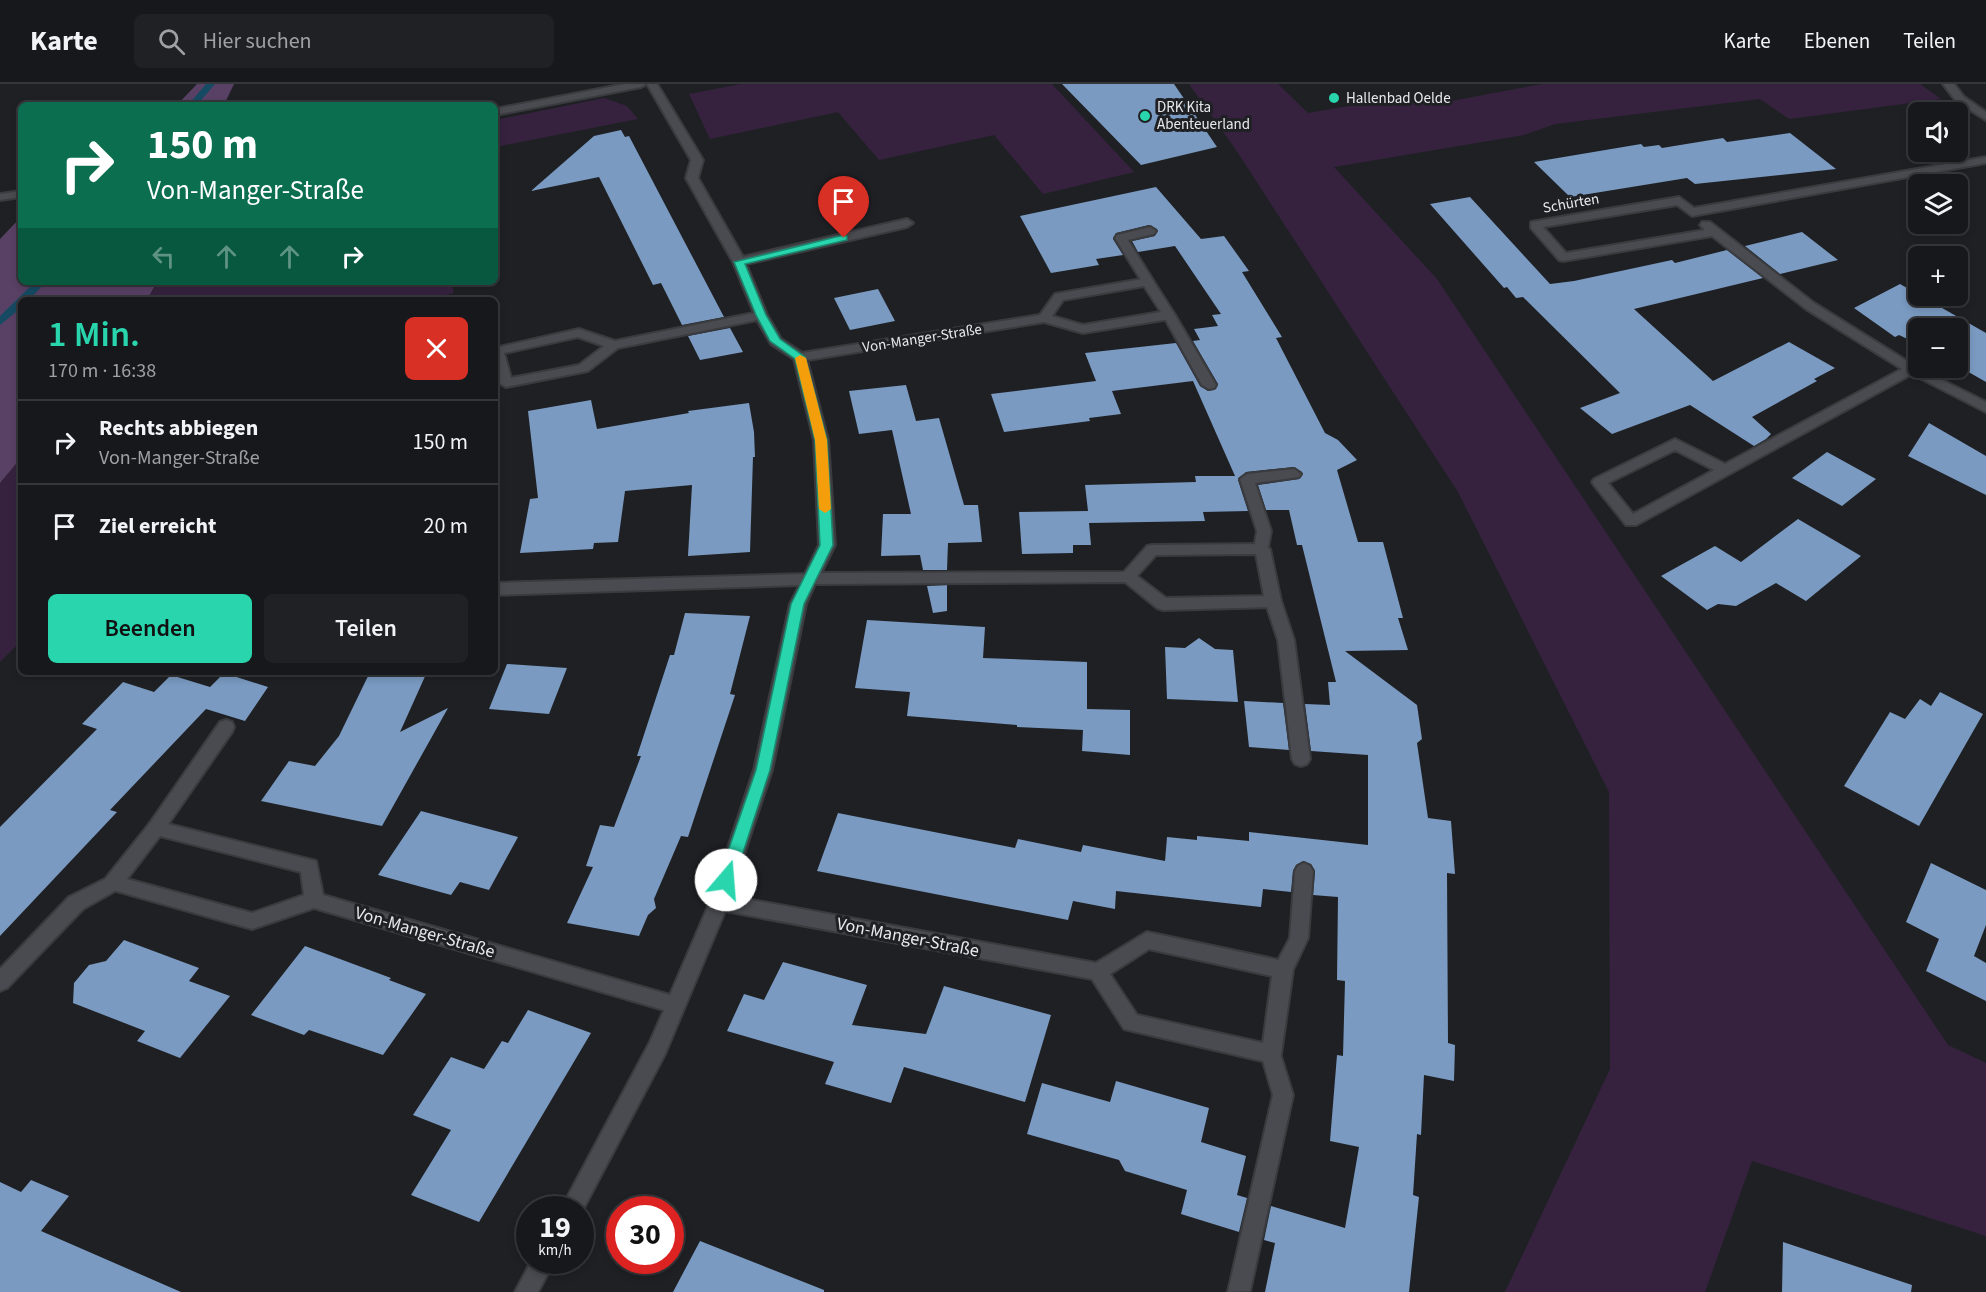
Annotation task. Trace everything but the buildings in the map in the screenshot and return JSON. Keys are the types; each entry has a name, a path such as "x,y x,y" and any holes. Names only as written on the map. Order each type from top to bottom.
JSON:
{"street":[{"path":"498,111 641,84"},
{"path":"579,1196 658,1047 719,902 763,770 798,604 827,545 821,440 800,357 776,341 761,315 739,262 692,178 697,160 652,84"},
{"path":"1948,84 1960,99 1986,117"},
{"name":"Schürten","path":"1692,212 1986,160"},
{"path":"0,197 18,194"},
{"name":"Schürten","path":"1713,232 1563,257 1535,225 1679,201 1713,232 1810,306 1908,367"},
{"path":"739,262 907,223"},
{"path":"1150,231 1121,238 1209,385"},
{"path":"1044,318 1059,297 1148,282"},
{"path":"498,355 506,383 583,368 614,345 761,315"},
{"name":"Von-Manger-Straße","path":"800,357 1044,318 1083,329 1169,315"},
{"path":"498,351 579,333 614,345"},
{"path":"1725,470 1675,444 1599,482 1631,521 1908,371"},
{"name":"Schürten","path":"1929,378 1986,408"},
{"path":"1294,474 1247,479 1264,531 1262,549 1273,601 1286,640 1301,759"},
{"path":"1128,578 1152,550 1262,549"},
{"path":"498,589 809,579 1128,578 1163,604 1273,601"},
{"path":"0,982 76,903 113,883 156,828 226,728"},
{"path":"113,883 252,921 314,900 310,866 156,828"},
{"path":"1239,1291 1283,1095 1271,1054 1283,970 1299,938 1304,871"},
{"name":"Von-Manger-Straße","path":"314,900 675,1005"},
{"name":"Von-Manger-Straße","path":"719,902 1098,972"},
{"path":"1271,1054 1131,1023 1098,972 1147,940 1283,970"},
{"path":"526,1292 536,1274"}],"shaded area":[{"path":"197,84 234,84 225,102 180,102"},
{"path":"741,84 1052,84 1134,172 1043,194 994,135 879,160 838,112 710,139 689,94"},
{"path":"1189,84 1278,84 1308,113 1414,95 1441,103 1542,84 1920,84 1941,99 1789,119 1760,99 1555,124 1524,135 1334,167 1437,279 1948,1045 1986,1063 1986,1236 1752,1161 1705,1292 1505,1292 1610,1069 1609,792 1458,492 1236,150"},
{"path":"604,98 627,106 638,119 498,146 498,119"},
{"path":"18,220 18,285 155,285 149,297 18,297 18,462 0,483 0,239"},
{"path":"156,285 452,285 454,293 438,297 149,297"},
{"path":"18,462 18,644 0,662 0,483"}],"waterway":[{"path":"195,102 211,84"},
{"path":"26,297 38,285"},
{"path":"0,322 18,305"}],"slow traffic":[{"path":"800,358 821,440 825,509"}],"place":[{"name":"Hallenbad Oelde","path":"1334,98"},
{"name":"DRK Kita Abenteuerland","path":"1145,116"}],"route":[{"path":"726,880 763,770 798,604 827,545 821,440 800,357 776,341 761,315 739,262 844,238"}]}
